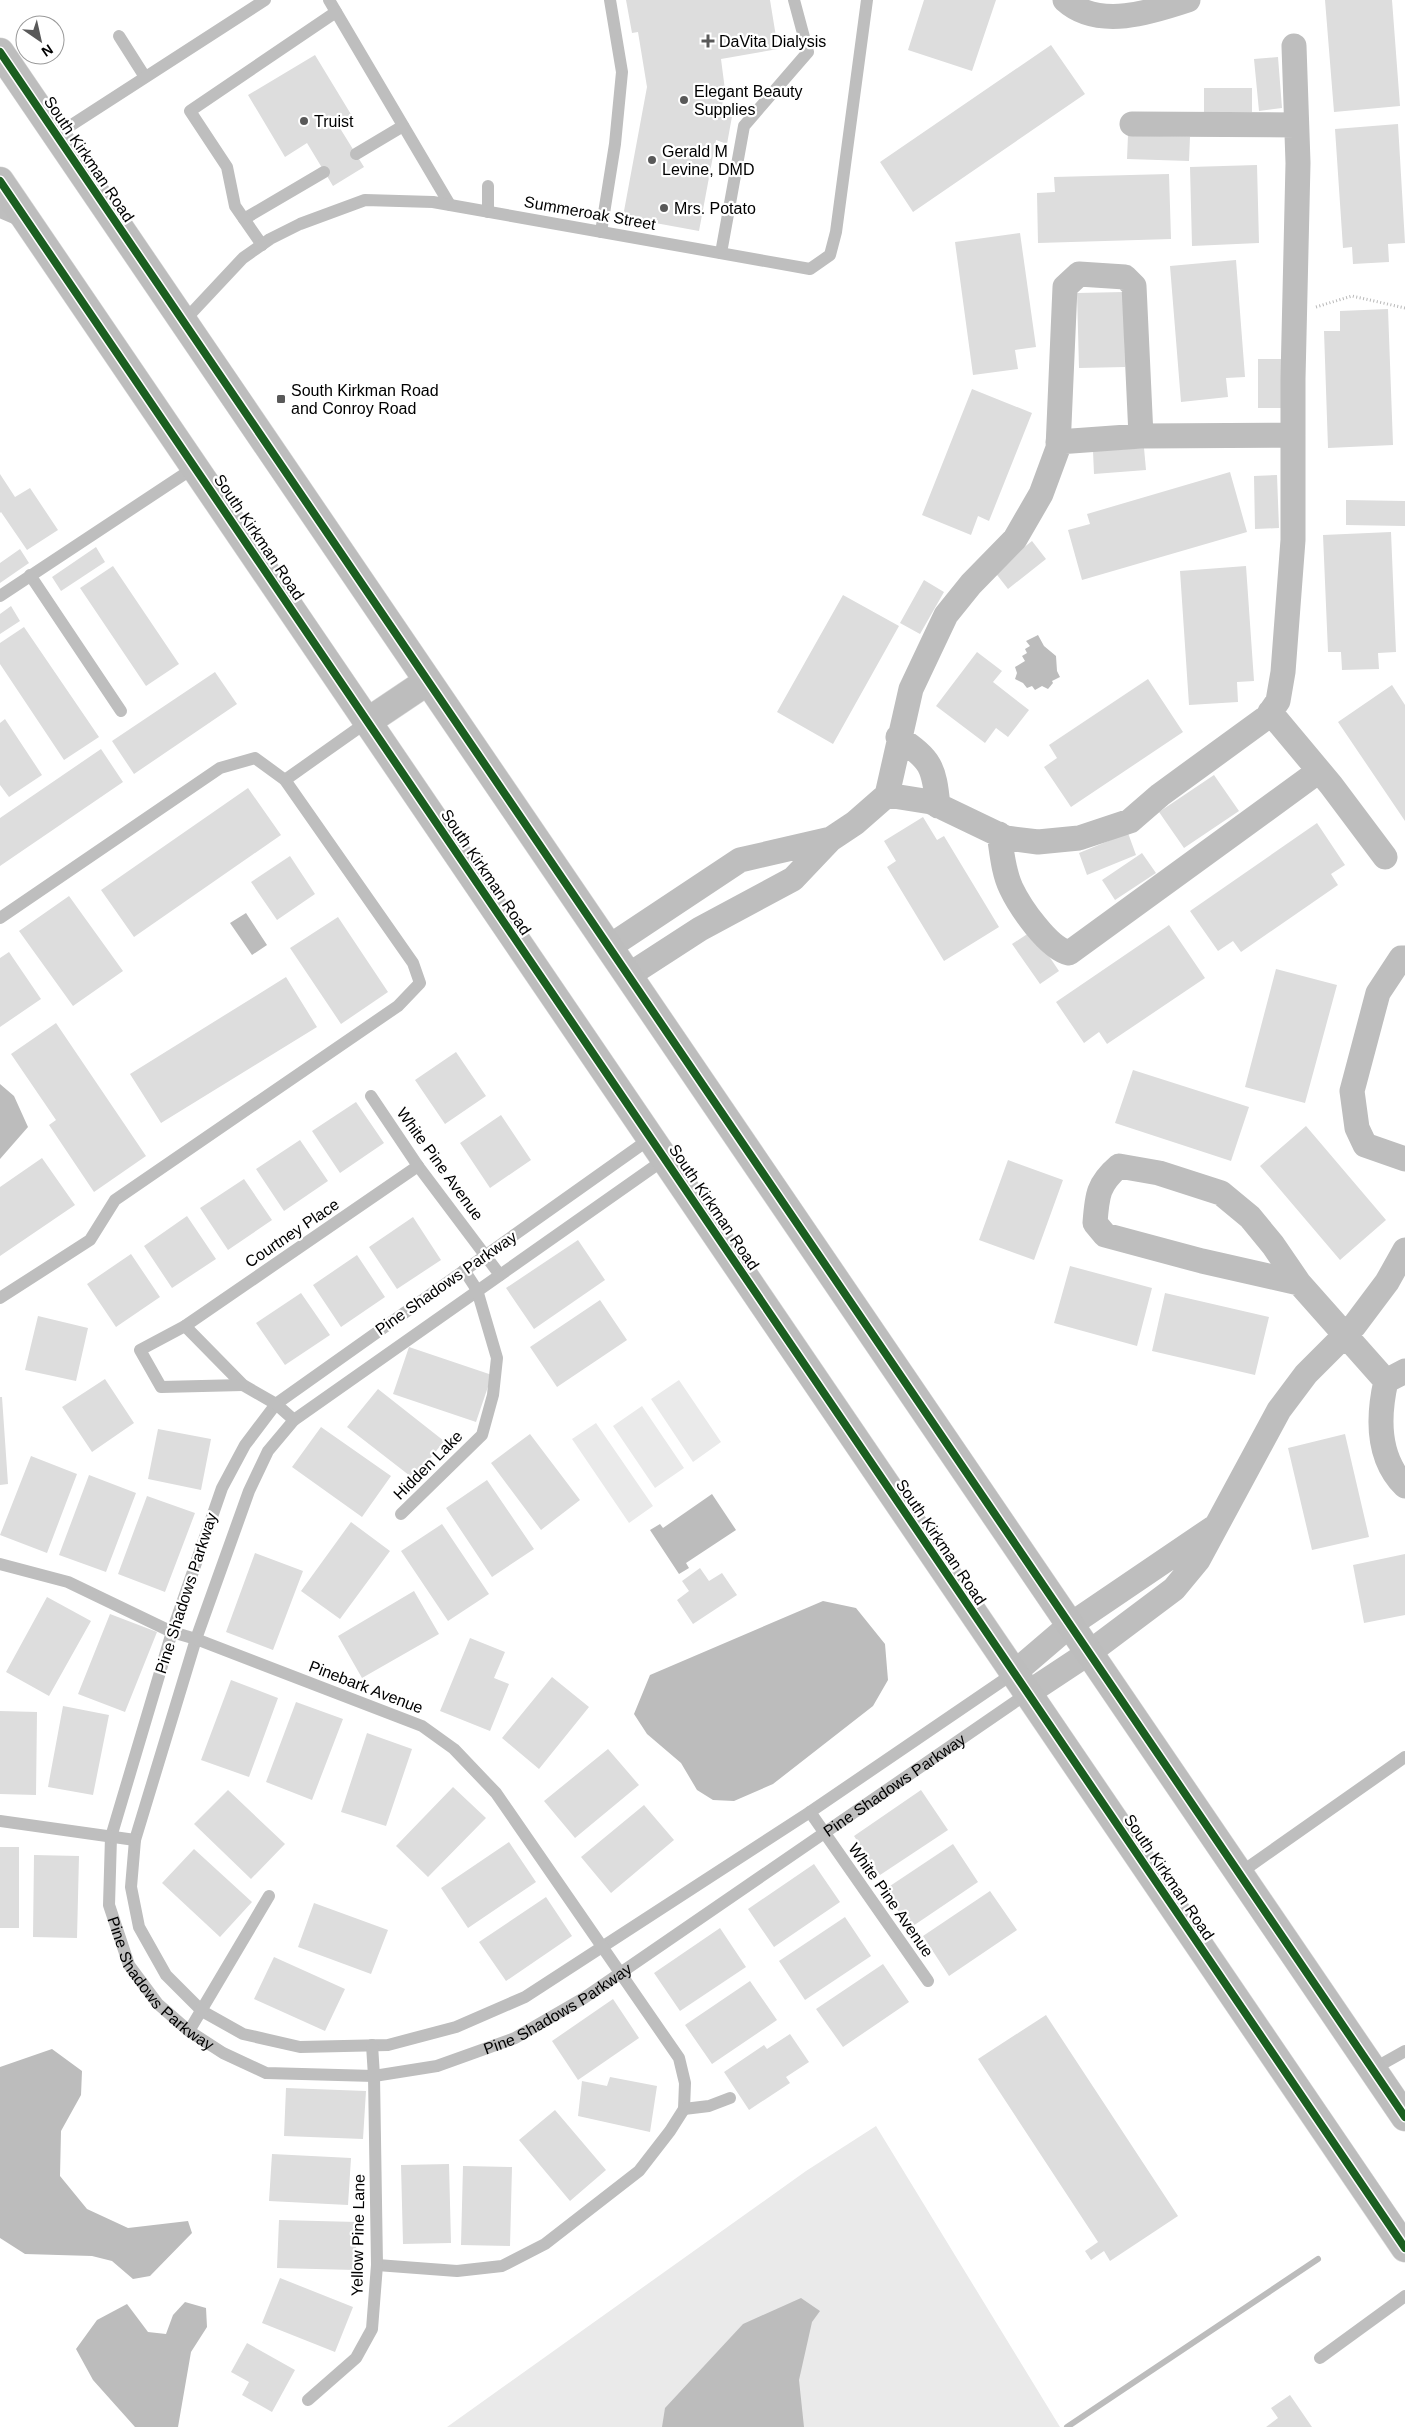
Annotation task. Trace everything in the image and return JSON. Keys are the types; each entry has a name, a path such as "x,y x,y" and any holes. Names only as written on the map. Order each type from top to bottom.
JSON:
{"main road":[{"name":"South Kirkman Road","path":"0,52 1405,2116"},
{"name":"South Kirkman Road","path":"0,181 1405,2248"},
{"path":"367,722 428,681"}],"street":[{"path":"1065,0 1089,14 1117,17 1162,9 1188,0"},
{"path":"887,795 931,802 1006,838 1038,842 1070,839 1130,821 1160,795 1267,717 1278,701 1283,672 1293,540 1298,164 1294,46"},
{"path":"1132,124 1296,125"},
{"path":"629,975 700,929 793,879 831,839 855,824 887,795 898,737 911,689 946,615 971,584 1015,539 1041,494 1058,442 1065,286 1079,274 1125,277 1134,286 1141,436"},
{"path":"1058,442 1141,436 1293,435"},
{"path":"1270,712 1319,771 1385,857"},
{"path":"898,737 920,752 931,767 938,806"},
{"path":"999,834 1005,872 1011,888 1053,945 1069,953 1319,771"},
{"path":"609,947 740,860 831,839"},
{"path":"1405,958 1401,958 1378,993 1352,1091 1357,1128 1365,1145 1405,1159"},
{"path":"1299,1283 1202,1261 1105,1235 1094,1223 1096,1201 1104,1179 1119,1166 1159,1174 1221,1193 1250,1217 1273,1245 1299,1283 1344,1336 1396,1376 1380,1406 1381,1429 1389,1461 1405,1486"},
{"name":"Pine Shadows Parkway","path":"1021,1683 1090,1652 1174,1589 1198,1560 1279,1410 1306,1374 1344,1336 1387,1282 1405,1250"},
{"name":"Pine Shadows Parkway","path":"1021,1683 1070,1625 1217,1526"}],"lane":[{"path":"56,134 265,0"},
{"path":"329,0 450,205"},
{"path":"601,232 616,144 622,72 610,0"},
{"path":"721,253 744,126 808,52 794,0"},
{"name":"Summeroak Street","path":"183,322 243,258 262,245 300,224 365,200 433,202 810,268 830,255 836,232 867,0"},
{"path":"262,245 235,206 228,167 190,111 336,12"},
{"path":"119,36 145,77"},
{"path":"356,154 403,126"},
{"path":"244,219 324,172"},
{"path":"488,186 488,212"},
{"path":"0,212 31,227"},
{"path":"0,596 194,467"},
{"path":"30,575 121,711"},
{"path":"285,780 367,722"},
{"path":"0,918 220,768 255,758 285,780 413,963 420,983 398,1006 115,1200 90,1240 0,1298"},
{"name":"White Pine Avenue","path":"371,1096 418,1166 500,1275"},
{"name":"Pine Shadows Parkway","path":"658,1149 485,1255 276,1404 245,1445 222,1488 172,1632 110,1837 109,1905 129,1965 158,2004 189,2031 223,2053 266,2073 374,2076 437,2066 515,2038 584,1998 824,1833 1021,1683"},
{"name":"Pine Shadows Parkway","path":"658,1149 500,1275 294,1420 268,1452 249,1491 196,1639 135,1840 131,1887 139,1926 166,1975 202,2011 243,2034 300,2047 388,2045 456,2027 525,1997 602,1945 810,1812 1021,1683"},
{"name":"Courtney Place","path":"244,1385 161,1387 140,1350 185,1326 418,1166"},
{"name":"Hidden Lake","path":"401,1514 482,1434 493,1395 497,1358 477,1290 464,1270"},
{"path":"185,1326 244,1385 276,1404 294,1420"},
{"name":"Pinebark Avenue","path":"0,1564 68,1582 172,1632 196,1639 422,1726 454,1749 496,1793 678,2058 685,2082 684,2109"},
{"path":"1240,1873 1405,1757"},
{"name":"White Pine Avenue","path":"810,1812 928,1981"},
{"path":"0,1821 135,1840"},
{"path":"189,2031 268,1896"},
{"name":"Yellow Pine Lane","path":"308,2400 356,2358 372,2329 377,2265 372,2045"},
{"path":"1373,2069 1405,2051"},
{"path":"377,2265 458,2271 502,2266 545,2244 639,2171 684,2109 709,2106 730,2098"},
{"path":"1320,2358 1405,2296"}],"path":[{"path":"1295,305 1319,307 1352,296 1405,308"}],"shaded area":[{"path":"1038,635 1044,646 1056,656 1057,671 1060,677 1052,681 1053,683 1048,689 1042,686 1035,690 1032,686 1027,688 1023,683 1015,679 1017,673 1015,667 1025,661 1022,656 1027,653 1025,649 1030,646 1026,641"},
{"path":"246,913 267,945 252,955 230,923"},
{"path":"0,1084 14,1096 28,1127 0,1159"},
{"path":"679,1380 721,1442 693,1462 651,1399"},
{"path":"642,1406 684,1468 655,1488 613,1426"},
{"path":"596,1423 653,1506 629,1523 572,1439"},
{"path":"712,1494 736,1530 686,1563 689,1568 679,1574 650,1530 660,1524 663,1528"},
{"path":"823,1601 856,1608 885,1644 888,1680 873,1706 773,1784 734,1801 713,1800 697,1790 681,1763 647,1734 634,1714 650,1675"},
{"path":"52,2049 82,2071 81,2095 61,2131 60,2176 87,2209 128,2228 188,2221 192,2233 150,2276 133,2279 112,2261 92,2256 25,2254 0,2238 0,2067"},
{"path":"876,2126 1060,2427 447,2427 806,2171"},
{"path":"801,2298 820,2311 812,2322 799,2380 804,2427 662,2427 665,2408 743,2324"},
{"path":"185,2302 206,2308 207,2327 191,2352 178,2427 135,2427 93,2380 76,2349 97,2320 127,2304 148,2332 166,2334 173,2315"}],"building":[{"path":"626,0 770,0 778,49 721,59 725,90 721,110 733,111 727,144 716,140 699,231 628,218 624,211 647,87 638,32 632,33"},
{"path":"924,0 996,0 972,71 908,50"},
{"path":"1325,0 1392,0 1400,106 1334,112"},
{"path":"1051,45 1085,94 913,212 880,162"},
{"name":"Truist","path":"315,55 352,116 338,125 364,167 333,186 307,143 285,157 248,95"},
{"path":"1278,57 1282,108 1259,111 1254,59"},
{"path":"1204,88 1252,88 1252,112 1204,112"},
{"path":"1398,124 1405,243 1388,244 1389,262 1353,264 1352,247 1343,248 1335,129"},
{"path":"1128,135 1190,137 1189,161 1127,159"},
{"path":"1257,165 1259,243 1192,246 1190,167"},
{"path":"1169,174 1171,239 1038,243 1037,193 1055,192 1054,177"},
{"path":"1020,233 1036,347 1015,350 1018,369 973,375 955,242"},
{"path":"1236,260 1245,377 1226,378 1228,397 1181,402 1170,266"},
{"path":"1124,292 1125,367 1079,368 1077,293"},
{"path":"1388,309 1393,445 1328,448 1324,331 1340,331 1340,311"},
{"path":"1258,359 1282,359 1281,408 1258,408"},
{"path":"972,389 1032,413 989,521 978,516 971,535 922,515"},
{"path":"1144,448 1146,470 1094,474 1093,451"},
{"path":"1230,472 1247,532 1082,580 1068,530 1090,524 1087,514"},
{"path":"0,474 15,497 30,488 58,530 27,550 0,513"},
{"path":"1277,475 1279,528 1255,529 1254,476"},
{"path":"1346,500 1405,501 1405,526 1346,525"},
{"path":"1391,532 1396,652 1378,653 1379,669 1342,670 1341,652 1328,652 1323,535"},
{"path":"1032,541 1046,559 1008,589 994,571"},
{"path":"96,547 105,562 61,591 52,577"},
{"path":"20,549 29,563 0,583 0,563"},
{"path":"113,566 179,664 146,686 80,588"},
{"path":"1246,566 1254,681 1237,682 1238,702 1189,705 1180,571"},
{"path":"924,580 944,592 920,634 900,623"},
{"path":"843,595 899,626 833,744 777,712"},
{"path":"11,606 20,621 0,634 0,614"},
{"path":"24,627 99,737 64,760 0,664 0,643"},
{"path":"977,652 1002,671 993,682 1029,710 1008,737 996,728 985,743 936,706"},
{"path":"215,672 237,704 134,774 112,741"},
{"path":"1148,679 1183,732 1071,807 1044,767 1057,758 1049,745"},
{"path":"1392,685 1405,705 1405,821 1338,722"},
{"path":"5,719 42,775 9,797 0,785 0,723"},
{"path":"101,749 123,782 0,866 0,818"},
{"path":"1214,775 1239,811 1184,848 1159,812"},
{"path":"248,788 281,835 134,937 101,890"},
{"path":"923,817 937,840 944,836 999,927 944,961 887,867 896,861 884,841"},
{"path":"1317,823 1345,865 1331,874 1338,885 1241,952 1233,941 1218,951 1190,911"},
{"path":"1128,833 1136,855 1087,875 1079,853"},
{"path":"1142,853 1156,873 1115,900 1102,880"},
{"path":"290,856 315,894 277,920 251,882"},
{"path":"69,896 123,971 73,1006 19,931"},
{"path":"338,917 388,992 341,1024 290,948"},
{"path":"1169,925 1205,978 1107,1044 1099,1032 1084,1043 1056,1002"},
{"path":"1032,931 1059,971 1040,984 1012,944"},
{"path":"9,952 41,999 0,1027 0,958"},
{"path":"1276,969 1337,985 1305,1103 1245,1087"},
{"path":"286,977 317,1027 161,1123 130,1074"},
{"path":"56,1023 146,1156 94,1192 49,1125 56,1120 11,1054"},
{"path":"456,1052 486,1096 445,1124 415,1080"},
{"path":"1133,1070 1249,1107 1231,1161 1115,1123"},
{"path":"356,1102 384,1143 340,1173 312,1131"},
{"path":"501,1115 531,1160 490,1188 460,1143"},
{"path":"1306,1126 1386,1220 1340,1260 1260,1166"},
{"path":"300,1140 328,1181 284,1211 256,1169"},
{"path":"42,1158 75,1205 0,1256 0,1187"},
{"path":"1008,1160 1063,1180 1034,1260 979,1240"},
{"path":"244,1179 272,1220 228,1250 200,1208"},
{"path":"187,1216 216,1259 172,1288 144,1246"},
{"path":"413,1217 441,1260 397,1289 369,1247"},
{"path":"578,1240 605,1280 534,1329 506,1288"},
{"path":"131,1254 160,1297 116,1327 87,1284"},
{"path":"357,1255 385,1297 341,1327 313,1285"},
{"path":"1070,1266 1152,1288 1137,1346 1054,1323"},
{"path":"301,1293 330,1335 285,1365 256,1323"},
{"path":"1165,1293 1269,1317 1255,1375 1152,1351"},
{"path":"600,1300 627,1340 557,1387 530,1347"},
{"path":"38,1316 88,1328 76,1381 25,1370"},
{"path":"409,1347 492,1375 476,1422 393,1394"},
{"path":"105,1379 134,1423 92,1452 62,1407"},
{"path":"378,1389 444,1441 414,1479 347,1427"},
{"path":"0,1397 2,1397 8,1484 0,1485"},
{"path":"321,1427 391,1476 362,1517 292,1467"},
{"path":"158,1429 211,1439 201,1490 148,1479"},
{"path":"530,1434 580,1500 541,1530 491,1463"},
{"path":"1345,1434 1369,1537 1312,1550 1288,1448"},
{"path":"31,1456 77,1474 47,1553 0,1535"},
{"path":"89,1475 136,1493 106,1572 59,1555"},
{"path":"487,1480 534,1549 492,1577 446,1508"},
{"path":"147,1496 195,1513 165,1592 118,1574"},
{"path":"351,1522 390,1551 340,1619 301,1591"},
{"path":"442,1524 489,1594 448,1621 401,1551"},
{"path":"255,1553 303,1571 273,1650 226,1632"},
{"path":"1405,1554 1405,1615 1364,1623 1353,1565"},
{"path":"700,1568 709,1581 722,1573 737,1595 693,1624 677,1600 689,1591 682,1581"},
{"path":"414,1591 439,1634 362,1678 338,1636"},
{"path":"47,1597 91,1621 49,1696 6,1672"},
{"path":"110,1614 157,1632 125,1712 78,1694"},
{"path":"470,1638 505,1652 494,1678 509,1684 490,1731 440,1711"},
{"path":"552,1677 589,1707 539,1769 502,1738"},
{"path":"231,1680 278,1698 249,1777 201,1760"},
{"path":"296,1702 343,1719 312,1800 266,1782"},
{"path":"63,1706 109,1715 93,1795 48,1787"},
{"path":"0,1711 37,1712 36,1795 0,1794"},
{"path":"367,1733 412,1749 386,1826 341,1812"},
{"path":"608,1749 639,1785 575,1838 544,1801"},
{"path":"453,1787 486,1818 428,1877 396,1846"},
{"path":"228,1790 285,1844 251,1879 194,1824"},
{"path":"921,1790 948,1830 880,1875 854,1836"},
{"path":"644,1805 674,1840 611,1893 581,1857"},
{"path":"509,1842 536,1882 468,1928 441,1888"},
{"path":"953,1844 978,1882 910,1928 884,1890"},
{"path":"0,1847 19,1847 19,1928 0,1928"},
{"path":"194,1849 252,1902 220,1937 162,1883"},
{"path":"34,1855 79,1856 77,1938 33,1937"},
{"path":"814,1864 840,1902 774,1947 748,1909"},
{"path":"990,1891 1017,1930 949,1976 923,1936"},
{"path":"546,1897 572,1936 506,1981 479,1942"},
{"path":"314,1903 388,1930 371,1974 298,1947"},
{"path":"845,1917 871,1956 805,2000 779,1961"},
{"path":"720,1928 746,1967 680,2011 654,1973"},
{"path":"274,1957 345,1989 325,2031 254,1999"},
{"path":"883,1964 909,2002 843,2047 816,2009"},
{"path":"750,1981 777,2020 712,2064 685,2025"},
{"path":"613,1999 639,2038 578,2080 552,2041"},
{"path":"1046,2015 1178,2216 1110,2261 1104,2251 1091,2260 1085,2251 1098,2242 978,2059"},
{"path":"790,2034 809,2062 786,2077 790,2083 749,2110 724,2072 764,2045 767,2049"},
{"path":"610,2077 657,2086 650,2132 578,2116 582,2081 607,2086"},
{"path":"286,2088 366,2091 363,2139 284,2136"},
{"path":"555,2110 606,2170 570,2201 519,2140"},
{"path":"272,2154 351,2158 348,2205 269,2201"},
{"path":"449,2164 451,2243 403,2244 401,2165"},
{"path":"463,2166 512,2167 510,2246 461,2245"},
{"path":"279,2220 357,2222 355,2270 277,2268"},
{"path":"280,2278 353,2307 335,2352 262,2323"},
{"path":"247,2343 295,2370 272,2412 242,2395 249,2382 231,2372"},
{"path":"1290,2395 1312,2427 1266,2427 1278,2418 1271,2408"}],"waterway":[{"path":"1067,2427 1318,2259"}],"cycle path":[{"path":"0,52 1405,2117"},
{"path":"0,181 1405,2248"}],"place":[{"name":"DaVita Dialysis","path":"708,41"},
{"name":"Elegant Beauty Supplies","path":"684,100"},
{"name":"Truist","path":"304,121"},
{"name":"Gerald M Levine, DMD","path":"652,160"},
{"name":"Mrs. Potato","path":"664,208"},
{"name":"South Kirkman Road and Conroy Road","path":"281,399"}]}
